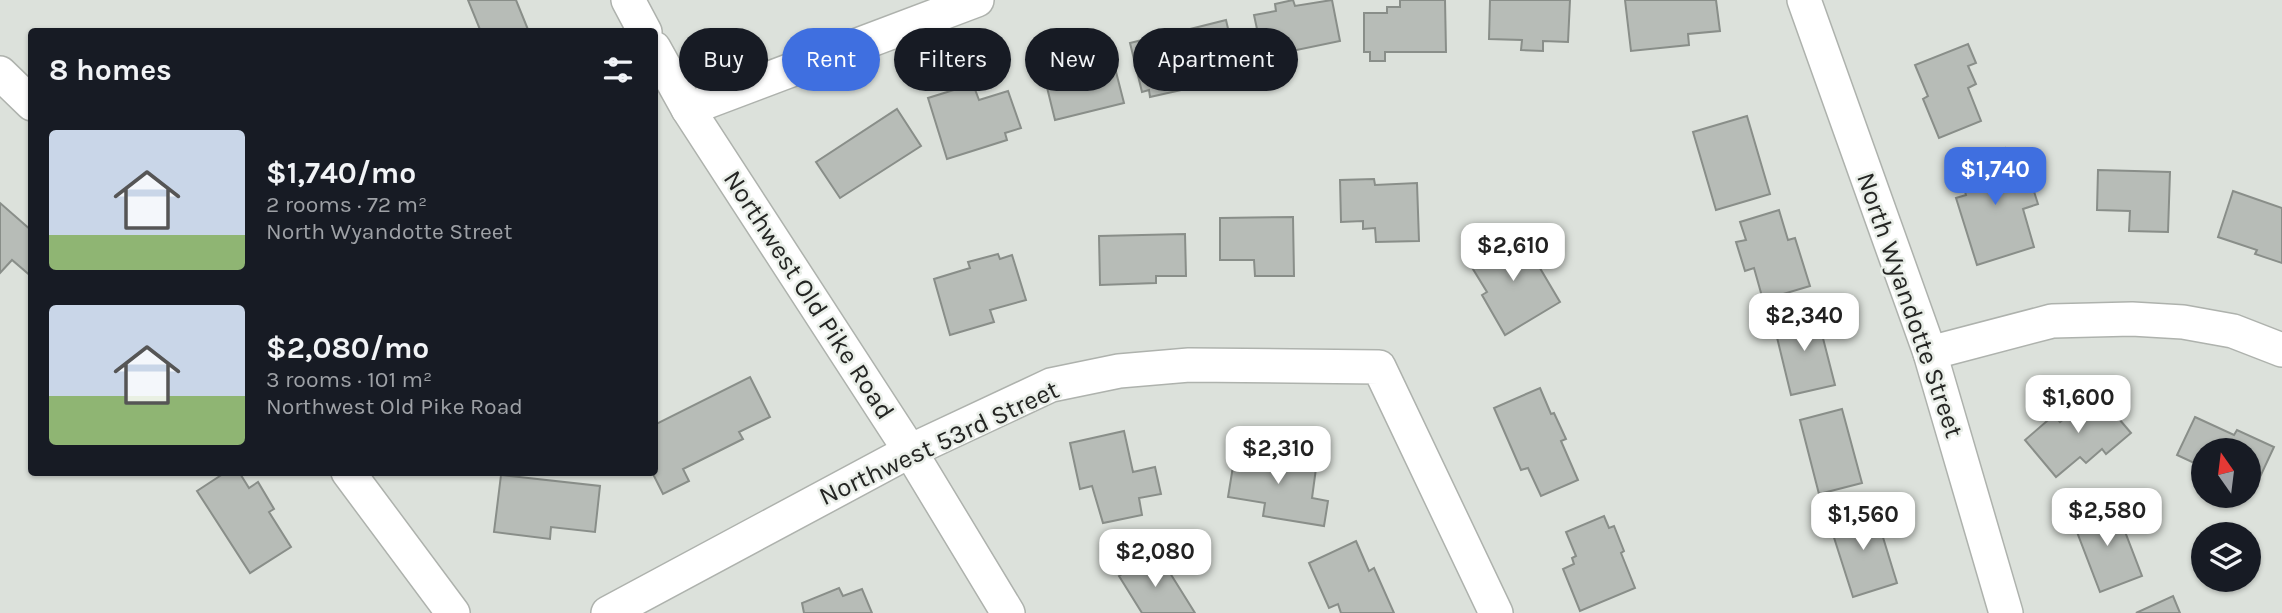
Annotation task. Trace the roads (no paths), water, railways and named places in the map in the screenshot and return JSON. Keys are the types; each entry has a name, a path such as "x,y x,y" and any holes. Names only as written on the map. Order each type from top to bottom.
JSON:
{"street":[{"path":"628,0 643,28"},
{"path":"688,109 977,0"},
{"name":"North Wyandotte Street","path":"1804,0 1930,353 2006,613"},
{"name":"Northwest Old Pike Road","path":"658,55 688,109 910,451 1008,613"},
{"path":"0,72 28,100"},
{"path":"1930,353 2052,321 2132,319 2183,322 2233,331 2282,350"},
{"name":"Northwest 53rd Street","path":"608,613 910,451 1051,385 1119,371 1189,365 1379,367 1496,613"},
{"path":"351,476 453,613"}]}
